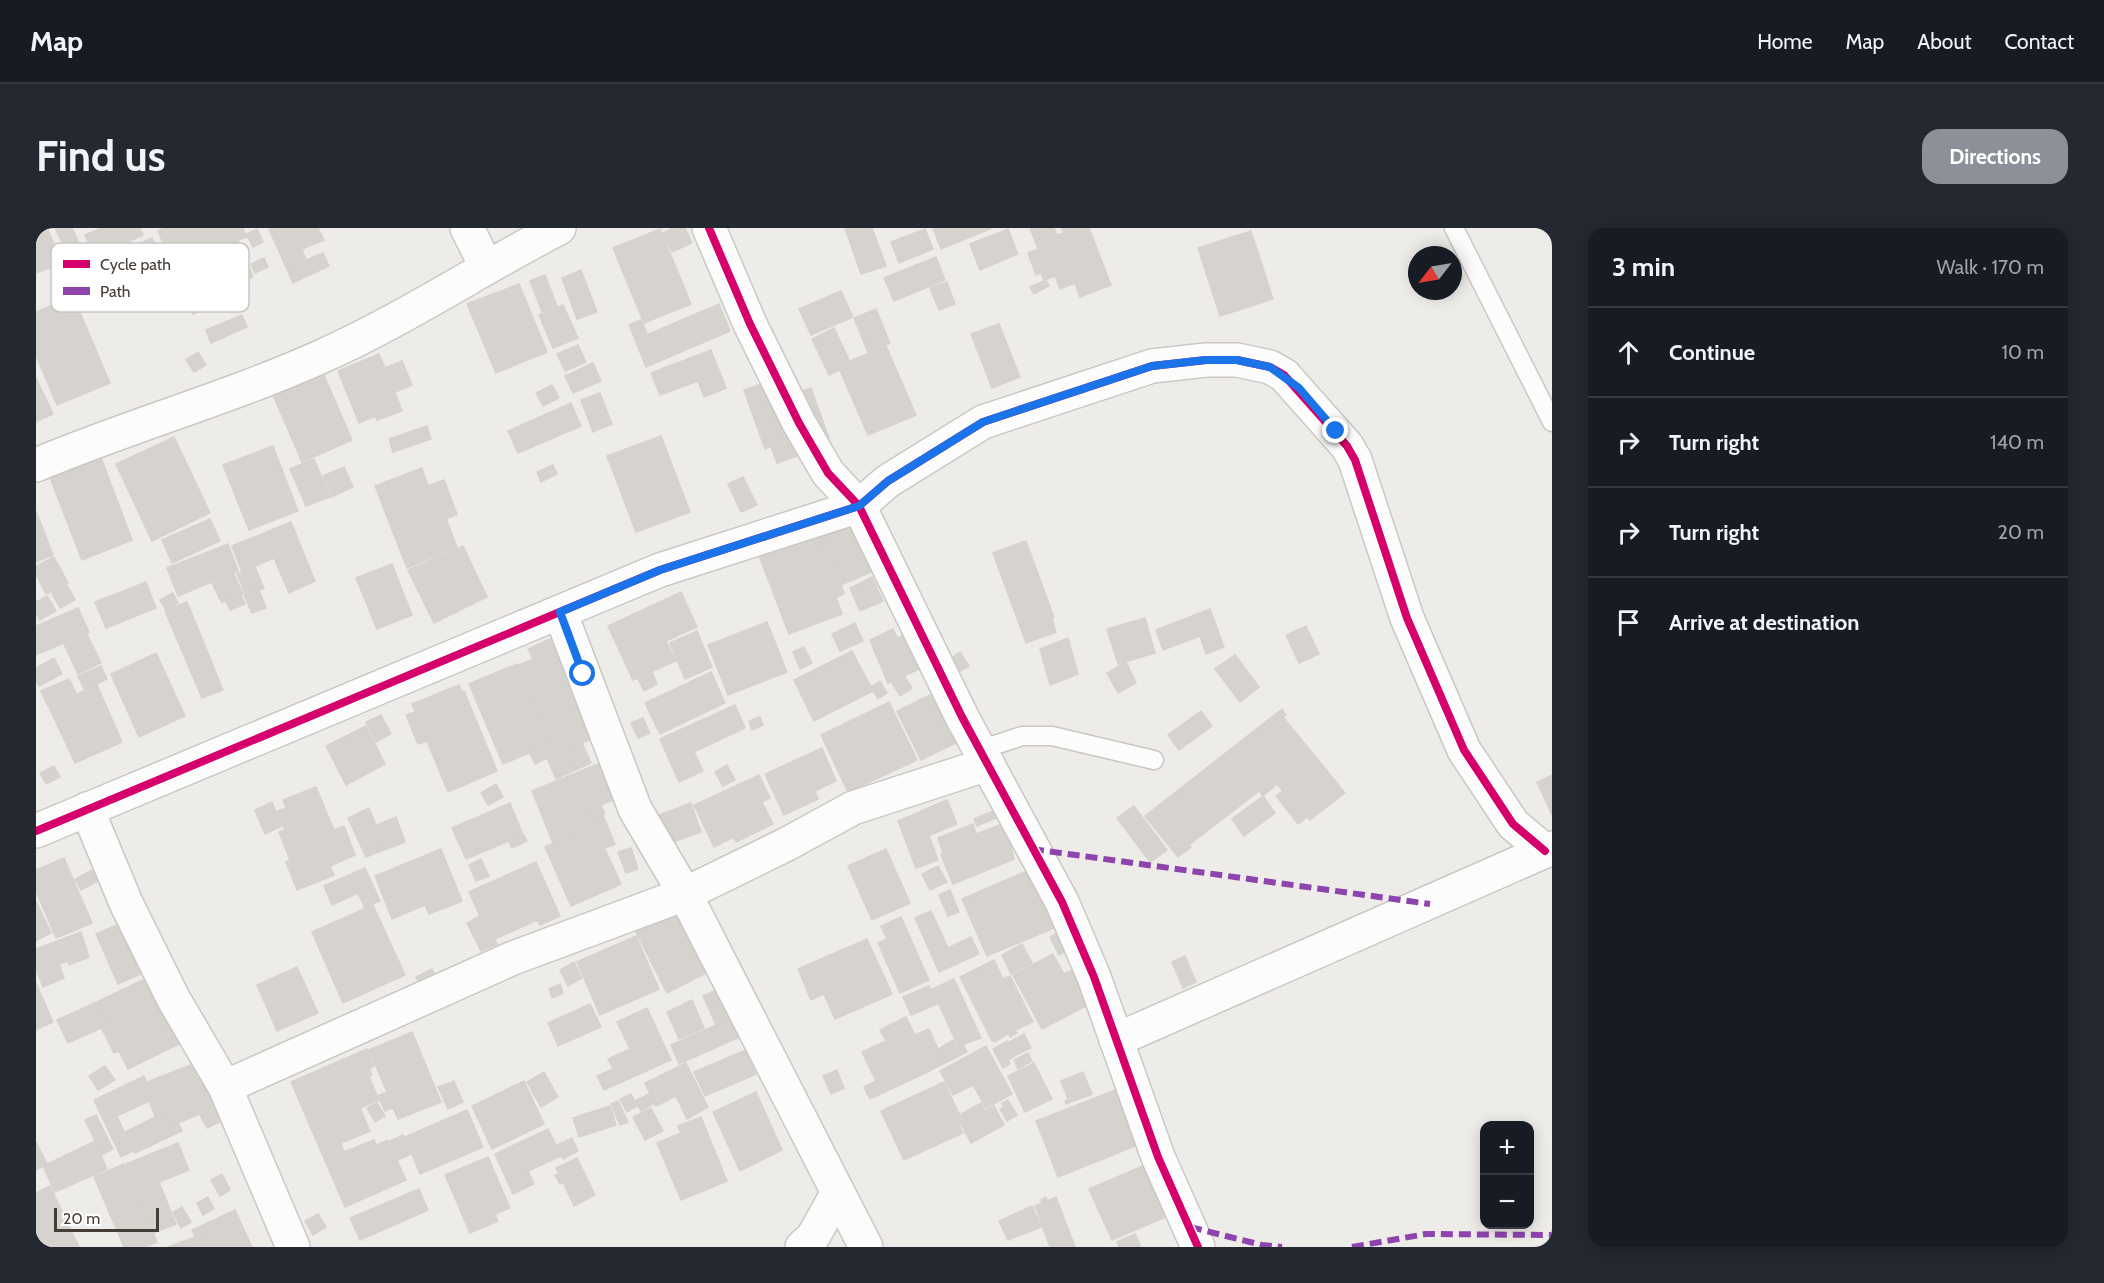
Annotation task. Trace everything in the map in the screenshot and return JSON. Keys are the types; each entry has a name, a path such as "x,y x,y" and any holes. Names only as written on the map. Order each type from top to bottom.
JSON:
{"street":[{"path":"467,228 486,266"},
{"path":"36,465 109,434 215,400 317,358 414,312 486,266 559,228"},
{"path":"709,228 750,324 799,423 828,473 859,506 984,757 1062,902 1094,977 1158,1157 1198,1247"},
{"path":"36,831 660,570 859,506 888,481 983,422 1152,366 1206,360 1237,360 1270,367 1299,388 1347,446 1355,460 1407,618 1464,750 1513,824 1549,850"},
{"path":"560,612 635,810 685,894 866,1247"},
{"path":"225,1087 513,958 685,894 787,844 853,808 984,757"},
{"path":"87,809 126,903 172,998 225,1087 293,1247"},
{"path":"1116,1040 1549,850"},
{"path":"802,1247 813,1238 837,1194"}],"lane":[{"path":"1454,228 1552,422"},
{"path":"984,757 1022,736 1052,736 1154,760"}],"building":[{"path":"36,228 47,228 53,243 51,243 51,267 36,273"},
{"path":"55,228 72,228 79,243 62,243"},
{"path":"102,228 140,228 143,235 126,243 89,243 85,235"},
{"path":"164,228 243,228 246,237 238,240 239,243 163,243 158,231"},
{"path":"318,228 324,240 302,249 306,260 323,253 329,266 293,283 269,229"},
{"path":"673,228 685,228 692,243 672,252 663,233"},
{"path":"845,228 872,228 886,266 861,274"},
{"path":"933,228 992,228 941,249"},
{"path":"1030,228 1054,228 1057,235 1064,233 1062,228 1089,228 1111,285 1080,297 1075,283 1060,289 1055,276 1044,280 1041,273 1036,275 1028,253 1038,249"},
{"path":"257,229 263,242 253,247 246,234"},
{"path":"660,229 691,304 644,323 613,248"},
{"path":"925,229 933,249 899,263 891,242"},
{"path":"1008,229 1018,254 980,270 970,244"},
{"path":"1251,231 1273,299 1220,316 1198,248"},
{"path":"152,238 154,243 140,243"},
{"path":"936,257 945,280 894,301 884,278"},
{"path":"264,258 268,267 255,273 251,264"},
{"path":"249,267 253,277 249,279"},
{"path":"581,270 597,312 577,319 562,278"},
{"path":"545,275 557,306 542,312 530,281"},
{"path":"1046,280 1049,286 1034,294 1030,287"},
{"path":"947,282 955,304 939,310 930,288"},
{"path":"519,284 547,352 496,373 467,304"},
{"path":"841,291 853,317 811,335 799,309"},
{"path":"719,304 730,331 646,367 635,340"},
{"path":"563,305 578,338 553,348 539,315"},
{"path":"51,306 51,312 80,312 110,383 57,405 36,355 36,312"},
{"path":"876,309 890,343 868,352 854,318"},
{"path":"242,315 247,327 211,343 206,330"},
{"path":"641,320 647,333 635,339 629,325"},
{"path":"999,324 1020,377 992,388 971,334"},
{"path":"834,328 849,360 837,366 840,370 829,375 812,339"},
{"path":"578,345 586,362 565,371 557,354"},
{"path":"886,346 916,415 868,435 838,366"},
{"path":"711,350 726,388 704,397 698,381 660,395 651,373"},
{"path":"198,352 206,365 194,372 186,360"},
{"path":"379,354 385,368 402,361 412,385 395,392 402,411 377,420 375,416 359,423 338,371"},
{"path":"593,363 601,381 573,393 565,376"},
{"path":"323,373 352,440 302,462 273,395 297,385 295,380"},
{"path":"788,375 795,394 811,388 829,438 813,444 815,450 777,463 771,446 765,449 744,390"},
{"path":"36,378 53,414 36,422"},
{"path":"552,385 559,398 543,406 536,393"},
{"path":"600,393 612,424 593,432 581,400"},
{"path":"571,403 581,426 518,453 508,431"},
{"path":"427,426 431,439 393,452 389,439"},
{"path":"661,436 690,512 636,532 607,456"},
{"path":"174,437 210,513 152,541 116,464"},
{"path":"273,446 298,511 249,530 223,465"},
{"path":"100,455 132,540 82,560 49,475"},
{"path":"314,459 330,497 306,506 290,469"},
{"path":"553,465 557,474 541,482 537,472"},
{"path":"344,467 353,487 332,497 323,476"},
{"path":"422,468 428,486 444,480 457,514 446,519 457,547 407,568 375,486"},
{"path":"743,477 757,505 741,512 728,484"},
{"path":"36,511 53,555 36,562"},
{"path":"845,512 871,572 822,593 796,533"},
{"path":"210,519 220,541 172,563 162,540"},
{"path":"291,522 315,581 289,593 274,558 242,572 232,546"},
{"path":"812,532 824,566 834,563 844,594 836,597 842,614 789,634 758,553"},
{"path":"1026,541 1054,618 1052,619 1056,632 1026,643 993,553"},
{"path":"228,544 238,571 178,596 167,568"},
{"path":"463,546 487,597 434,623 408,570"},
{"path":"54,557 68,583 46,594 36,574 36,566"},
{"path":"392,564 412,615 377,629 356,578"},
{"path":"255,567 264,588 246,595 237,574"},
{"path":"234,574 243,594 222,603 212,583"},
{"path":"872,577 883,601 860,611 850,588"},
{"path":"146,582 156,608 106,628 95,602"},
{"path":"67,585 75,600 60,608 52,593"},
{"path":"259,590 266,608 252,613 244,595"},
{"path":"681,592 697,627 666,641 676,661 633,680 608,626"},
{"path":"173,593 178,603 166,610 160,600"},
{"path":"241,595 245,604 230,610 226,601"},
{"path":"47,596 56,611 40,620 36,613 36,602"},
{"path":"187,602 223,690 202,698 165,611"},
{"path":"78,608 89,632 36,655 36,626"},
{"path":"1210,609 1224,647 1206,654 1200,636 1163,650 1156,630"},
{"path":"1145,618 1155,653 1118,664 1107,629"},
{"path":"767,622 787,672 728,695 708,645"},
{"path":"855,623 863,641 840,651 832,634"},
{"path":"1306,626 1319,654 1299,663 1286,635"},
{"path":"893,629 903,650 879,661 870,640"},
{"path":"697,631 712,667 685,679 670,643"},
{"path":"909,633 924,667 888,683 873,648"},
{"path":"87,634 101,663 78,674 64,644"},
{"path":"1068,638 1078,674 1050,685 1040,649"},
{"path":"550,639 593,738 582,743 591,763 556,779 547,758 535,764 507,701 515,698 503,672 533,659 528,649"},
{"path":"804,647 812,663 800,669 793,652"},
{"path":"852,651 873,691 814,721 794,680"},
{"path":"960,652 969,666 959,672 950,659"},
{"path":"156,653 185,716 139,737 111,674"},
{"path":"1235,655 1259,687 1240,702 1215,669"},
{"path":"54,658 62,674 39,686 36,680 36,668"},
{"path":"1126,662 1136,683 1118,693 1107,673"},
{"path":"517,664 551,744 503,764 469,684"},
{"path":"101,666 107,679 85,690 78,676"},
{"path":"901,671 912,688 900,696 889,678"},
{"path":"652,672 657,684 644,691 638,679"},
{"path":"711,672 725,703 660,734 645,703"},
{"path":"69,679 76,693 48,706 41,691"},
{"path":"880,681 887,693 878,699 871,687"},
{"path":"97,685 122,742 75,763 49,707"},
{"path":"459,685 462,692 464,691 497,771 448,792 427,741 418,744 406,715 415,712 412,704"},
{"path":"942,689 966,738 921,760 897,711"},
{"path":"889,702 917,760 848,792 821,735"},
{"path":"735,705 745,728 694,752 703,771 679,782 660,739"},
{"path":"1282,709 1286,715 1283,717 1345,793 1310,820 1307,817 1298,824 1276,796 1283,791 1277,784 1263,796 1259,791 1189,845 1191,847 1178,857 1145,816"},
{"path":"1201,711 1212,726 1179,750 1168,735"},
{"path":"381,715 391,734 376,742 366,722"},
{"path":"760,717 763,725 752,730 749,721"},
{"path":"643,718 650,733 638,738 631,723"},
{"path":"366,726 385,764 346,785 326,746"},
{"path":"579,745 588,761 577,766 568,750"},
{"path":"822,748 836,781 815,791 818,799 784,815 765,774"},
{"path":"598,764 613,800 599,806 615,844 571,862 572,864 563,868 532,791"},
{"path":"727,765 735,780 723,786 715,772"},
{"path":"54,766 60,777 46,784 40,773"},
{"path":"759,775 770,798 762,802 773,824 736,842 734,837 714,847 694,805"},
{"path":"1552,775 1552,815 1537,782"},
{"path":"496,784 503,797 488,805 481,793"},
{"path":"316,787 334,830 344,826 355,855 330,866 334,875 297,890 286,862 290,860 279,832 285,830 277,811 286,808 283,800"},
{"path":"1263,796 1275,813 1244,836 1232,819"},
{"path":"597,798 605,814 589,820 582,807"},
{"path":"947,800 957,824 930,835 921,811"},
{"path":"272,802 282,826 265,834 255,810"},
{"path":"510,803 523,835 466,859 452,828"},
{"path":"691,803 701,832 659,847 649,819"},
{"path":"1134,806 1167,850 1150,862 1117,818"},
{"path":"369,808 386,849 366,857 348,818"},
{"path":"993,811 996,818 977,826 974,819"},
{"path":"920,812 938,860 916,868 898,821"},
{"path":"396,817 405,842 387,849 377,825"},
{"path":"1005,823 1014,859 953,884 941,855 943,853 938,838 973,824 976,834"},
{"path":"594,825 621,884 571,906 545,847"},
{"path":"524,835 527,841 512,848 509,842"},
{"path":"631,848 638,869 626,873 618,852"},
{"path":"441,849 462,901 429,914 425,905 392,919 375,876"},
{"path":"886,849 910,903 872,920 848,866"},
{"path":"64,858 92,923 56,938 36,891 36,870"},
{"path":"481,859 489,876 476,881 469,865"},
{"path":"536,862 560,916 540,925 537,920 495,939 497,944 481,951 467,923 480,916 469,892"},
{"path":"938,866 947,882 930,890 922,874"},
{"path":"365,868 380,901 365,908 358,893 332,905 324,886"},
{"path":"1034,868 1061,925 987,956 962,899"},
{"path":"92,870 98,881 81,890 75,879"},
{"path":"950,890 959,912 948,916 939,895"},
{"path":"36,901 51,933 36,941"},
{"path":"373,905 405,975 343,1003 312,932"},
{"path":"687,906 718,967 667,993 636,932"},
{"path":"931,911 948,948 971,937 979,954 939,972 915,918"},
{"path":"146,912 167,962 118,984 96,934"},
{"path":"901,917 929,980 900,993 878,943 887,939 881,926"},
{"path":"1060,931 1069,949 1059,955 1050,937"},
{"path":"81,932 89,957 69,965 68,961 59,964 64,978 43,987 36,969 36,949"},
{"path":"636,936 659,989 600,1015 577,962"},
{"path":"867,939 892,994 835,1019 824,994 811,1000 798,969"},
{"path":"1022,944 1032,963 1011,974 1002,955"},
{"path":"1053,954 1064,974 1080,966 1092,1003 1042,1029 1013,975"},
{"path":"1185,956 1196,982 1183,988 1172,962"},
{"path":"994,960 1003,979 1010,976 1033,1022 1015,1030 1017,1033 1010,1037 1009,1033 995,1042 992,1041 960,977"},
{"path":"574,962 582,978 568,986 560,970"},
{"path":"297,967 318,1013 277,1031 257,985"},
{"path":"432,969 437,979 421,987 416,977"},
{"path":"149,977 181,1043 128,1069 119,1051 114,1053 90,1005"},
{"path":"954,979 981,1038 958,1046 932,989"},
{"path":"36,983 53,1022 36,1030"},
{"path":"560,984 563,993 552,998 549,989"},
{"path":"929,986 937,1004 911,1015 903,997"},
{"path":"724,987 744,1035 679,1064 671,1045 716,1025 703,996"},
{"path":"692,1000 704,1028 679,1039 667,1012"},
{"path":"97,1002 106,1022 102,1023 103,1027 68,1043 57,1020"},
{"path":"590,1004 601,1027 558,1046 548,1023"},
{"path":"647,1008 671,1060 604,1090 597,1076 613,1069 608,1059 630,1049 617,1022"},
{"path":"906,1017 915,1035 929,1029 938,1049 925,1056 932,1070 870,1099 864,1087 876,1081 862,1052 886,1041 880,1030"},
{"path":"412,1032 441,1102 398,1119 393,1108 385,1111 378,1096 387,1092 369,1050"},
{"path":"1024,1034 1031,1048 1016,1055 1009,1042"},
{"path":"953,1040 957,1047 963,1044 967,1052 933,1069 927,1056"},
{"path":"1007,1041 1015,1056 1008,1060 1010,1064 1003,1068 993,1049"},
{"path":"986,1046 1012,1094 986,1108 973,1085 953,1095 940,1071"},
{"path":"367,1049 374,1066 369,1068 372,1075 369,1077 379,1100 360,1108 370,1131 341,1143 344,1152 374,1140 376,1145 388,1140 406,1180 345,1207 291,1082"},
{"path":"746,1050 756,1074 705,1096 694,1072"},
{"path":"1028,1053 1032,1061 1018,1069 1014,1060"},
{"path":"201,1061 219,1106 161,1130 142,1084"},
{"path":"686,1063 708,1107 687,1119 676,1096 656,1106 645,1083"},
{"path":"1034,1063 1052,1099 1025,1112 1008,1076"},
{"path":"105,1066 115,1080 98,1090 89,1076"},
{"path":"837,1070 844,1088 831,1094 823,1076"},
{"path":"544,1072 558,1097 541,1107 527,1082"},
{"path":"1083,1072 1092,1094 1066,1104 1065,1101 1068,1099 1061,1081"},
{"path":"144,1076 154,1099 117,1116 133,1151 121,1157 94,1100"},
{"path":"454,1081 463,1102 448,1109 438,1087"},
{"path":"524,1081 544,1124 492,1149 472,1106"},
{"path":"944,1082 963,1122 958,1124 963,1133 904,1160 881,1111"},
{"path":"1118,1089 1140,1144 1058,1177 1036,1121"},
{"path":"756,1092 782,1150 740,1171 713,1112"},
{"path":"631,1094 637,1106 627,1112 620,1099"},
{"path":"649,1094 655,1103 641,1111 635,1101"},
{"path":"1008,1100 1017,1115 1007,1121 1000,1109 1004,1107 1002,1103"},
{"path":"618,1101 628,1122 620,1125 611,1104"},
{"path":"377,1103 385,1116 375,1122 367,1108"},
{"path":"981,1103 985,1111 994,1106 1004,1125 971,1143 961,1124 965,1122 961,1114"},
{"path":"223,1104 229,1117 207,1128 200,1115"},
{"path":"610,1106 616,1125 579,1137 573,1118"},
{"path":"651,1108 663,1131 645,1140 633,1117"},
{"path":"467,1110 483,1147 420,1174 405,1137"},
{"path":"165,1112 171,1125 178,1122 182,1131 135,1153 125,1132"},
{"path":"96,1115 113,1149 102,1155 85,1120"},
{"path":"701,1117 727,1181 681,1200 657,1143 681,1133 678,1126"},
{"path":"548,1129 561,1156 528,1171 534,1184 513,1194 495,1154"},
{"path":"403,1135 411,1154 398,1160 390,1141"},
{"path":"572,1138 578,1151 563,1159 557,1145"},
{"path":"95,1141 107,1169 55,1192 43,1166"},
{"path":"36,1142 47,1164 36,1170"},
{"path":"178,1143 189,1170 159,1182 176,1224 153,1233 126,1164"},
{"path":"488,1157 510,1208 495,1214 498,1221 470,1233 445,1175"},
{"path":"577,1158 595,1195 574,1206 563,1182 560,1184 555,1175 559,1174 556,1168"},
{"path":"124,1164 157,1242 145,1247 124,1247 94,1177"},
{"path":"1145,1165 1168,1216 1112,1240 1089,1189"},
{"path":"222,1174 230,1190 220,1196 211,1180"},
{"path":"50,1186 79,1247 36,1247 36,1193"},
{"path":"419,1189 428,1210 360,1240 350,1218"},
{"path":"208,1197 214,1209 203,1215 197,1203"},
{"path":"1046,1197 1047,1201 1056,1197 1075,1247 1050,1247 1035,1206 1042,1203 1041,1200"},
{"path":"1032,1206 1041,1227 1008,1240 999,1221"},
{"path":"182,1207 191,1222 181,1228 173,1212"},
{"path":"235,1210 252,1247 200,1247 192,1230"},
{"path":"318,1214 326,1227 313,1235 305,1221"},
{"path":"211,1222 218,1236 202,1243 195,1230"},
{"path":"1135,1234 1141,1247 1119,1247 1117,1242"},
{"path":"195,1237 199,1247 168,1247"}],"marked path":[{"path":"1032,849 1430,904"},
{"path":"1190,1227 1262,1245 1282,1247"},
{"path":"1352,1247 1426,1234 1552,1235"}],"cycle path":[{"path":"709,228 750,324 799,423 828,473 859,506 962,717 1062,902 1094,977 1158,1157 1198,1247"},
{"path":"36,831 660,570 859,506 888,481 983,422 1152,366 1206,360 1237,360 1270,367 1284,375 1347,446 1355,460 1407,618 1464,750 1513,824 1545,851"}],"route":[{"path":"583,674 560,612 660,570 859,506 888,481 983,422 1117,376 1152,366 1206,360 1255,362 1284,375 1299,388 1318,413 1336,431"}]}
